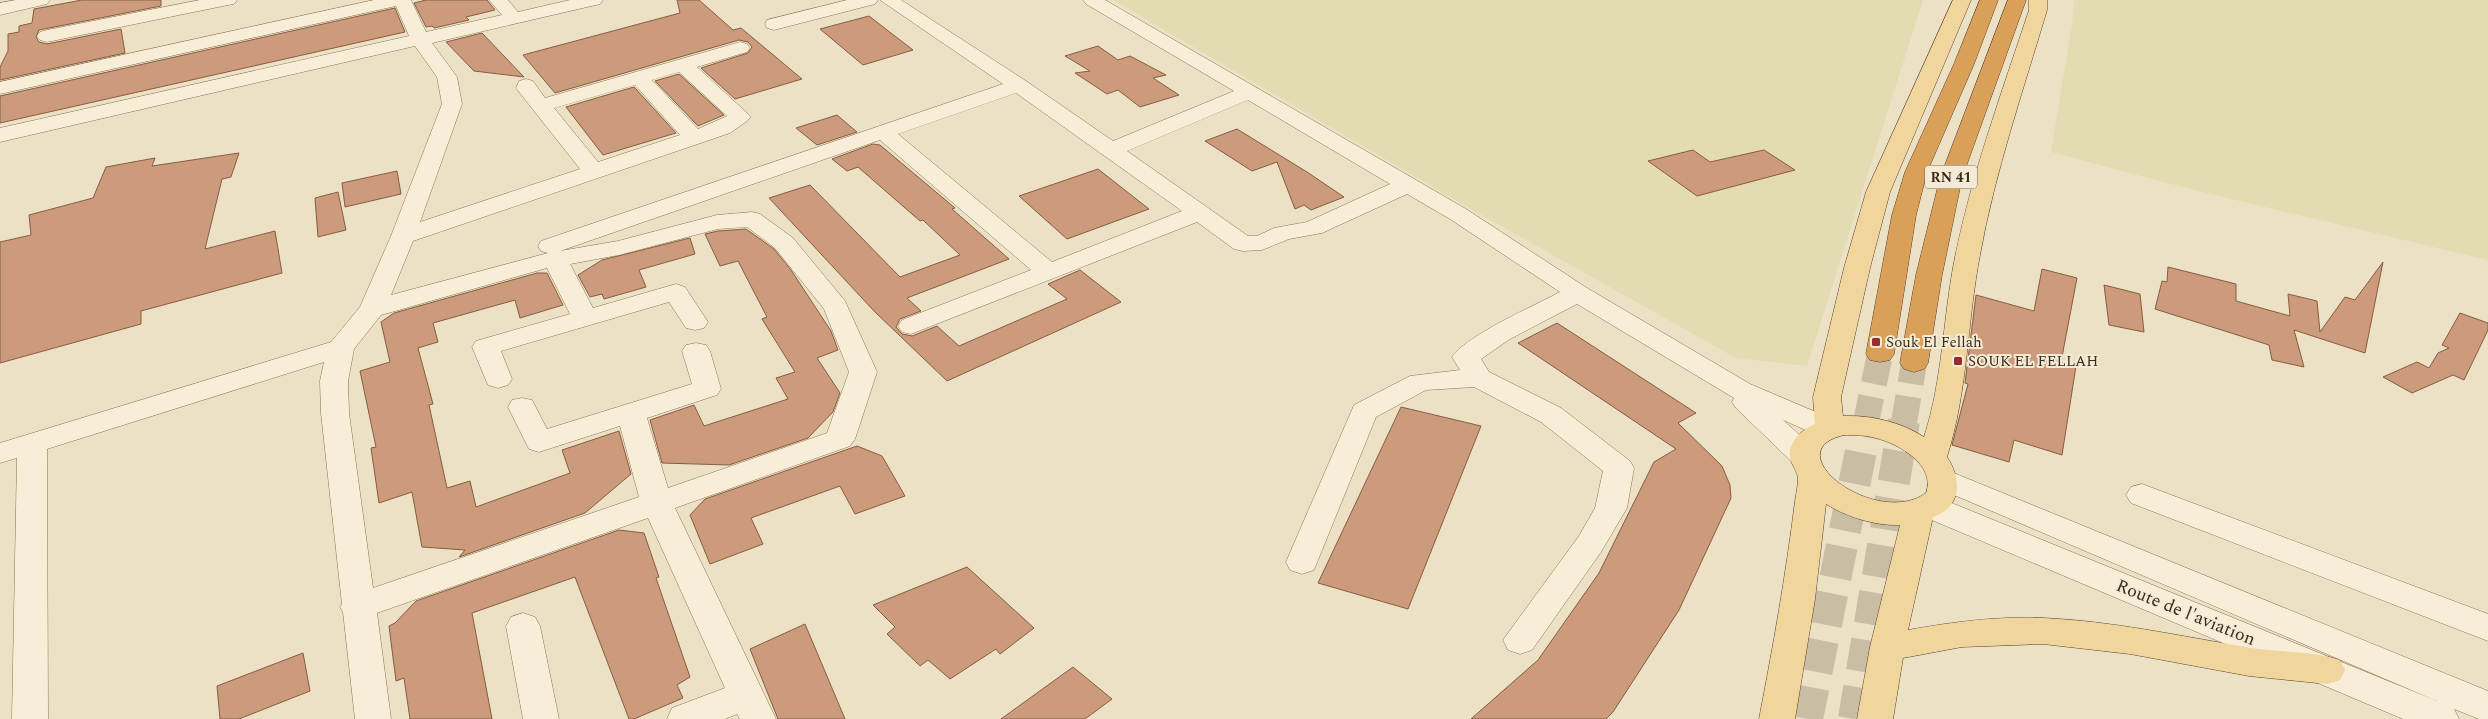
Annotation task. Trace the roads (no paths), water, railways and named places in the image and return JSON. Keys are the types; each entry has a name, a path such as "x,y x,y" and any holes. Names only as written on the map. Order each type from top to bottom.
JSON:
{"highway":[{"name":"RN 41","path":"1880,354 1904,215 1916,172 1964,64 1989,0"},
{"name":"RN 41","path":"1914,363 1929,275 1951,178 2017,0"}],"main road":[{"path":"1829,427 1827,397 1857,268 1878,192 1962,0"},
{"path":"1875,719 1902,575 1932,489 1943,428 1966,259 1978,205 2038,10 2038,0"},
{"path":"1777,719 1793,638 1804,562 1808,466 1806,444 1814,434 1829,427 1844,425 1876,428 1908,439 1932,489"},
{"path":"1808,466 1837,497 1870,511 1888,514 1932,489"},
{"path":"1887,647 1962,634 2043,631 2130,640 2249,662 2327,670"}],"street":[{"path":"0,9 40,0"},
{"path":"47,36 228,0"},
{"path":"0,88 401,0 422,41 447,77 452,104 403,236 372,309 341,348 334,381 335,414 357,607 373,719"},
{"path":"498,0 515,19"},
{"path":"0,136 422,41 594,0"},
{"path":"774,24 869,0"},
{"path":"888,0 1019,85 1243,244 1262,243 1283,233 1313,228 1407,185"},
{"path":"1092,0 1458,214 1578,293 1740,390 1829,427"},
{"path":"539,106 740,48"},
{"path":"403,236 722,128 740,117 682,65"},
{"path":"639,77 693,137"},
{"path":"526,85 526,88 539,106 594,172"},
{"path":"372,309 1019,85"},
{"path":"1111,150 1250,92"},
{"path":"882,131 1047,271"},
{"path":"911,326 1047,271 1199,213"},
{"path":"357,607 656,501 840,439 863,372 836,307 784,243 752,219 717,222 619,248 532,263 372,309"},
{"path":"555,259 585,318"},
{"path":"498,379 486,347 585,318 676,292 695,322"},
{"path":"1478,378 1466,357 1501,333 1578,293"},
{"path":"0,453 341,348"},
{"path":"522,407 539,442 707,390 696,351"},
{"path":"1694,363 1760,413 1808,466"},
{"path":"1302,562 1364,412 1420,382 1478,378 1551,415 1619,468 1611,508 1607,515 1590,544 1520,640"},
{"path":"631,414 656,501 753,707 686,719"},
{"path":"30,719 32,443"},
{"path":"1932,489 2488,707"},
{"name":"Route de l'aviation","path":"1932,489 2327,670 2441,719"},
{"path":"2142,495 2488,628"},
{"path":"523,626 541,719"}],"tunnel":[{"path":"1866,422 1880,354"},
{"path":"1904,422 1914,363"},
{"path":"1807,719 1867,421"},
{"path":"1854,719 1904,421"}],"place":[{"name":"Souk El Fellah","path":"1876,342"},
{"name":"SOUK EL FELLAH","path":"1958,361"}]}
